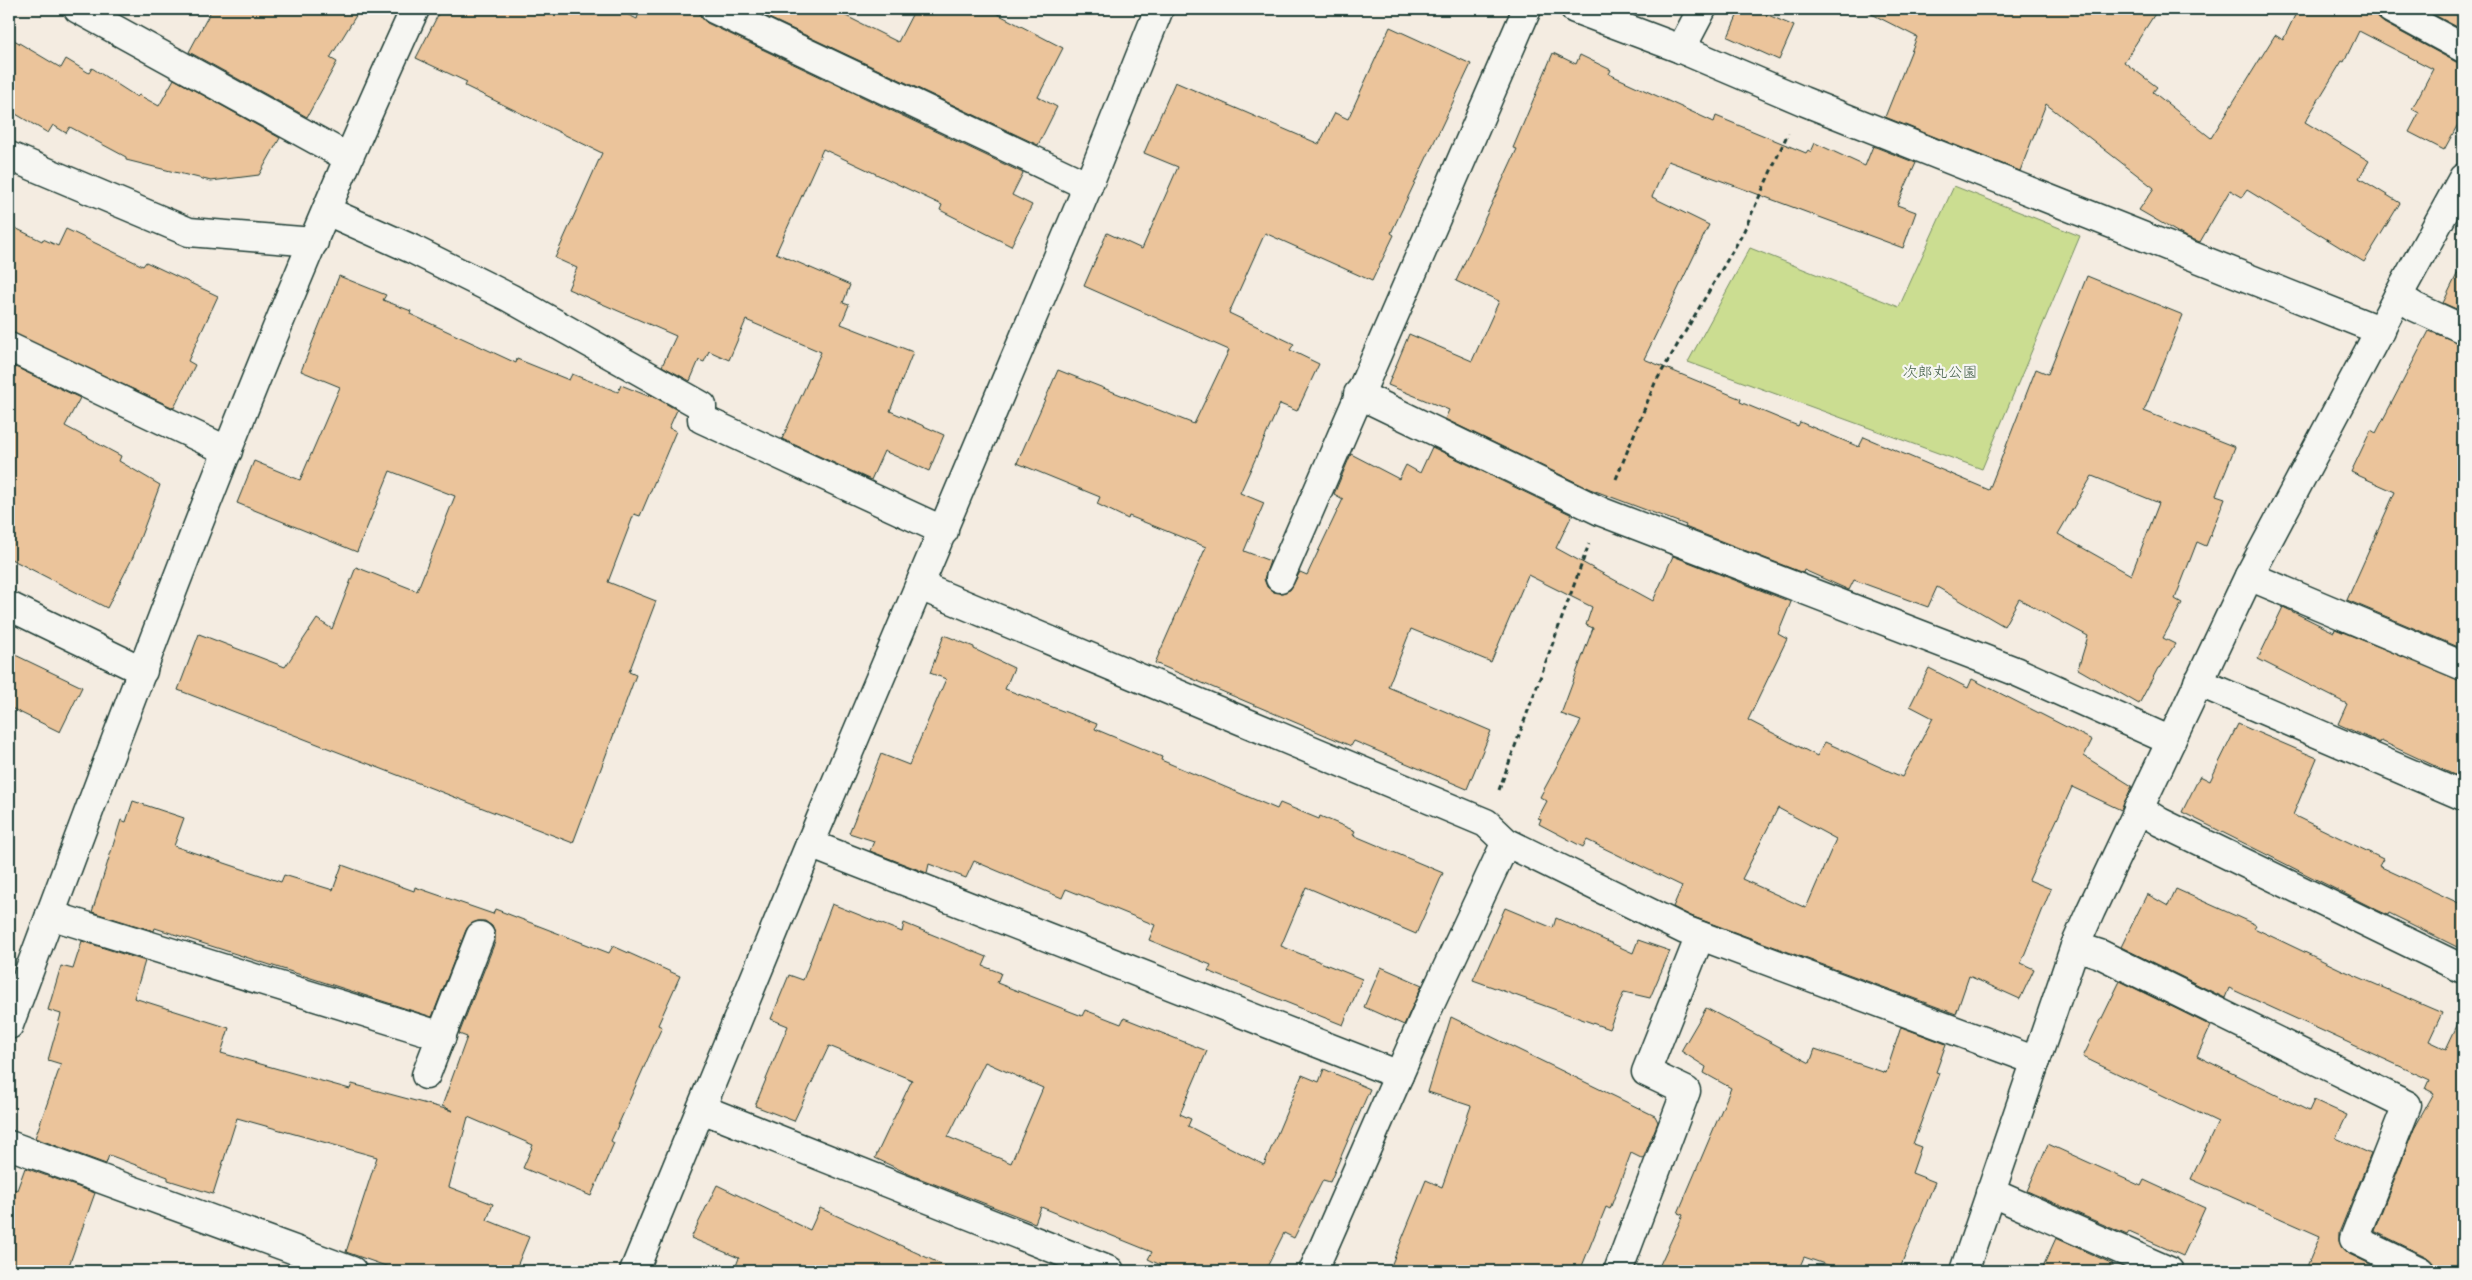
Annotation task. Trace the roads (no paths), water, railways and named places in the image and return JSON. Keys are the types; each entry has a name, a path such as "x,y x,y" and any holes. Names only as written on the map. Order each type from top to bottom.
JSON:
{"street":[{"path":"78,9 347,157"},
{"path":"9,1025 142,671 228,452 327,212 347,157 415,9"},
{"path":"714,9 1088,186"},
{"path":"634,1271 810,844 944,531 1088,186 1159,9"},
{"path":"1280,578 1358,394 1527,9"},
{"path":"1575,9 1681,49 1803,101 2381,331"},
{"path":"1681,49 1702,9"},
{"path":"2392,9 2463,48"},
{"path":"9,156 189,232 314,242"},
{"path":"1964,1271 2075,946 2138,808 2249,576 2463,178"},
{"path":"327,212 412,249 510,298 702,406 702,419 944,531"},
{"path":"2398,296 2415,307 2463,329"},
{"path":"9,348 228,452"},
{"path":"1358,394 1602,512 2015,671 2171,741"},
{"path":"2249,576 2463,666"},
{"path":"920,586 1486,823 1506,842 1700,936 2036,1061"},
{"path":"9,606 142,671"},
{"path":"2198,682 2463,796"},
{"path":"2138,808 2160,822 2463,969"},
{"path":"1313,1271 1399,1075 1506,842"},
{"path":"810,844 1399,1075"},
{"path":"50,915 442,1036"},
{"path":"426,1075 480,936"},
{"path":"1618,1271 1686,1091 1646,1072 1700,936"},
{"path":"2075,946 2100,954 2407,1105 2354,1239 2420,1271"},
{"path":"702,1109 1110,1271"},
{"path":"9,1145 352,1271"},
{"path":"1990,1192 2169,1271"}],"park label":[{"name":"次郎丸公園","path":"1940,372"}]}
